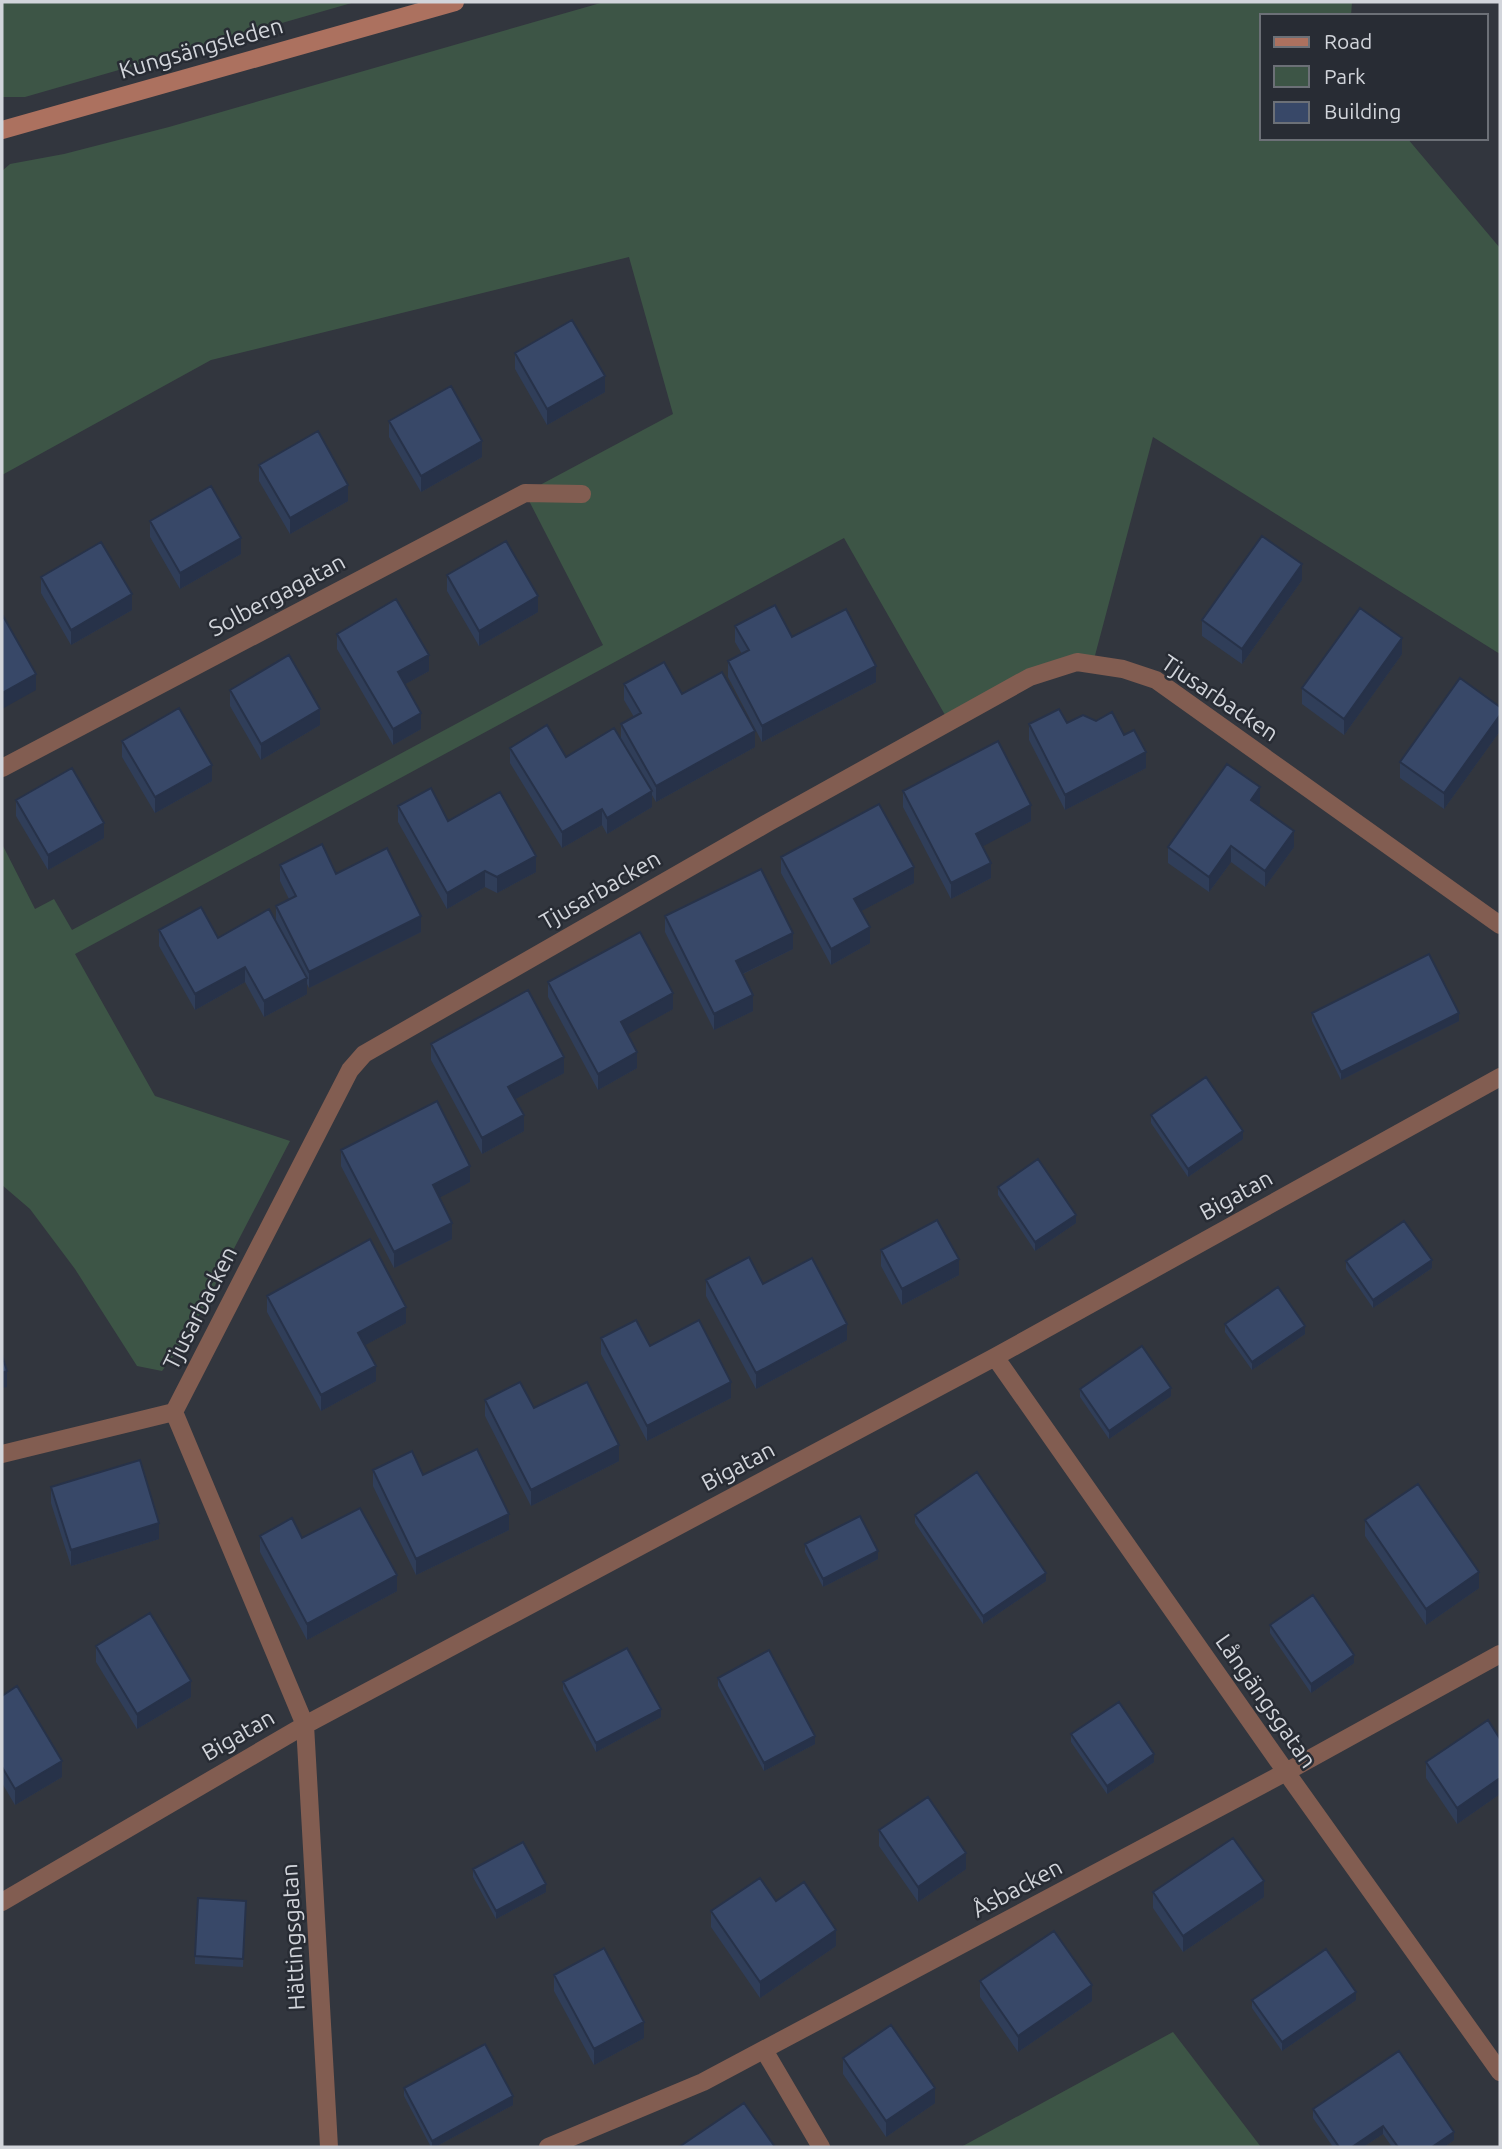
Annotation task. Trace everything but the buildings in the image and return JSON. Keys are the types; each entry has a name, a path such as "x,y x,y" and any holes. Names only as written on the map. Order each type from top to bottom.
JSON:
{"main road":[{"name":"Kungsängsleden","path":"2,130 455,2"}],"street":[{"name":"Solbergagatan","path":"2,768 525,493 582,494"},
{"name":"Tjusarbacken","path":"174,1412 350,1070 364,1054 769,822 1030,677 1077,662 1123,669 1157,680 1500,925"},
{"name":"Bigatan","path":"2,1902 306,1725 995,1357 1500,1077"},
{"name":"Långängsgatan","path":"995,1357 1500,2072"},
{"path":"2,1454 174,1412 306,1725"},
{"name":"Åsbacken","path":"548,2147 703,2082 1286,1772 1500,1654"},
{"name":"Hättingsgatan","path":"306,1725 329,2147"},
{"path":"764,2050 821,2147"}],"green space":[{"path":"2,2 355,2 25,97 2,97"},
{"path":"604,2 1352,2 1351,14 1260,14 1260,140 1409,140 1500,248 1500,654 1153,437 1093,663 1077,662 949,722 844,538 75,954 155,1096 290,1141 188,1337 162,1371 137,1366 75,1269 30,1209 2,1185 2,844 35,909 54,899 72,930 603,645 525,493 673,414 629,257 211,360 2,475 2,171 10,164 64,154 169,127"},
{"path":"1173,2032 1261,2147 961,2147"}]}
